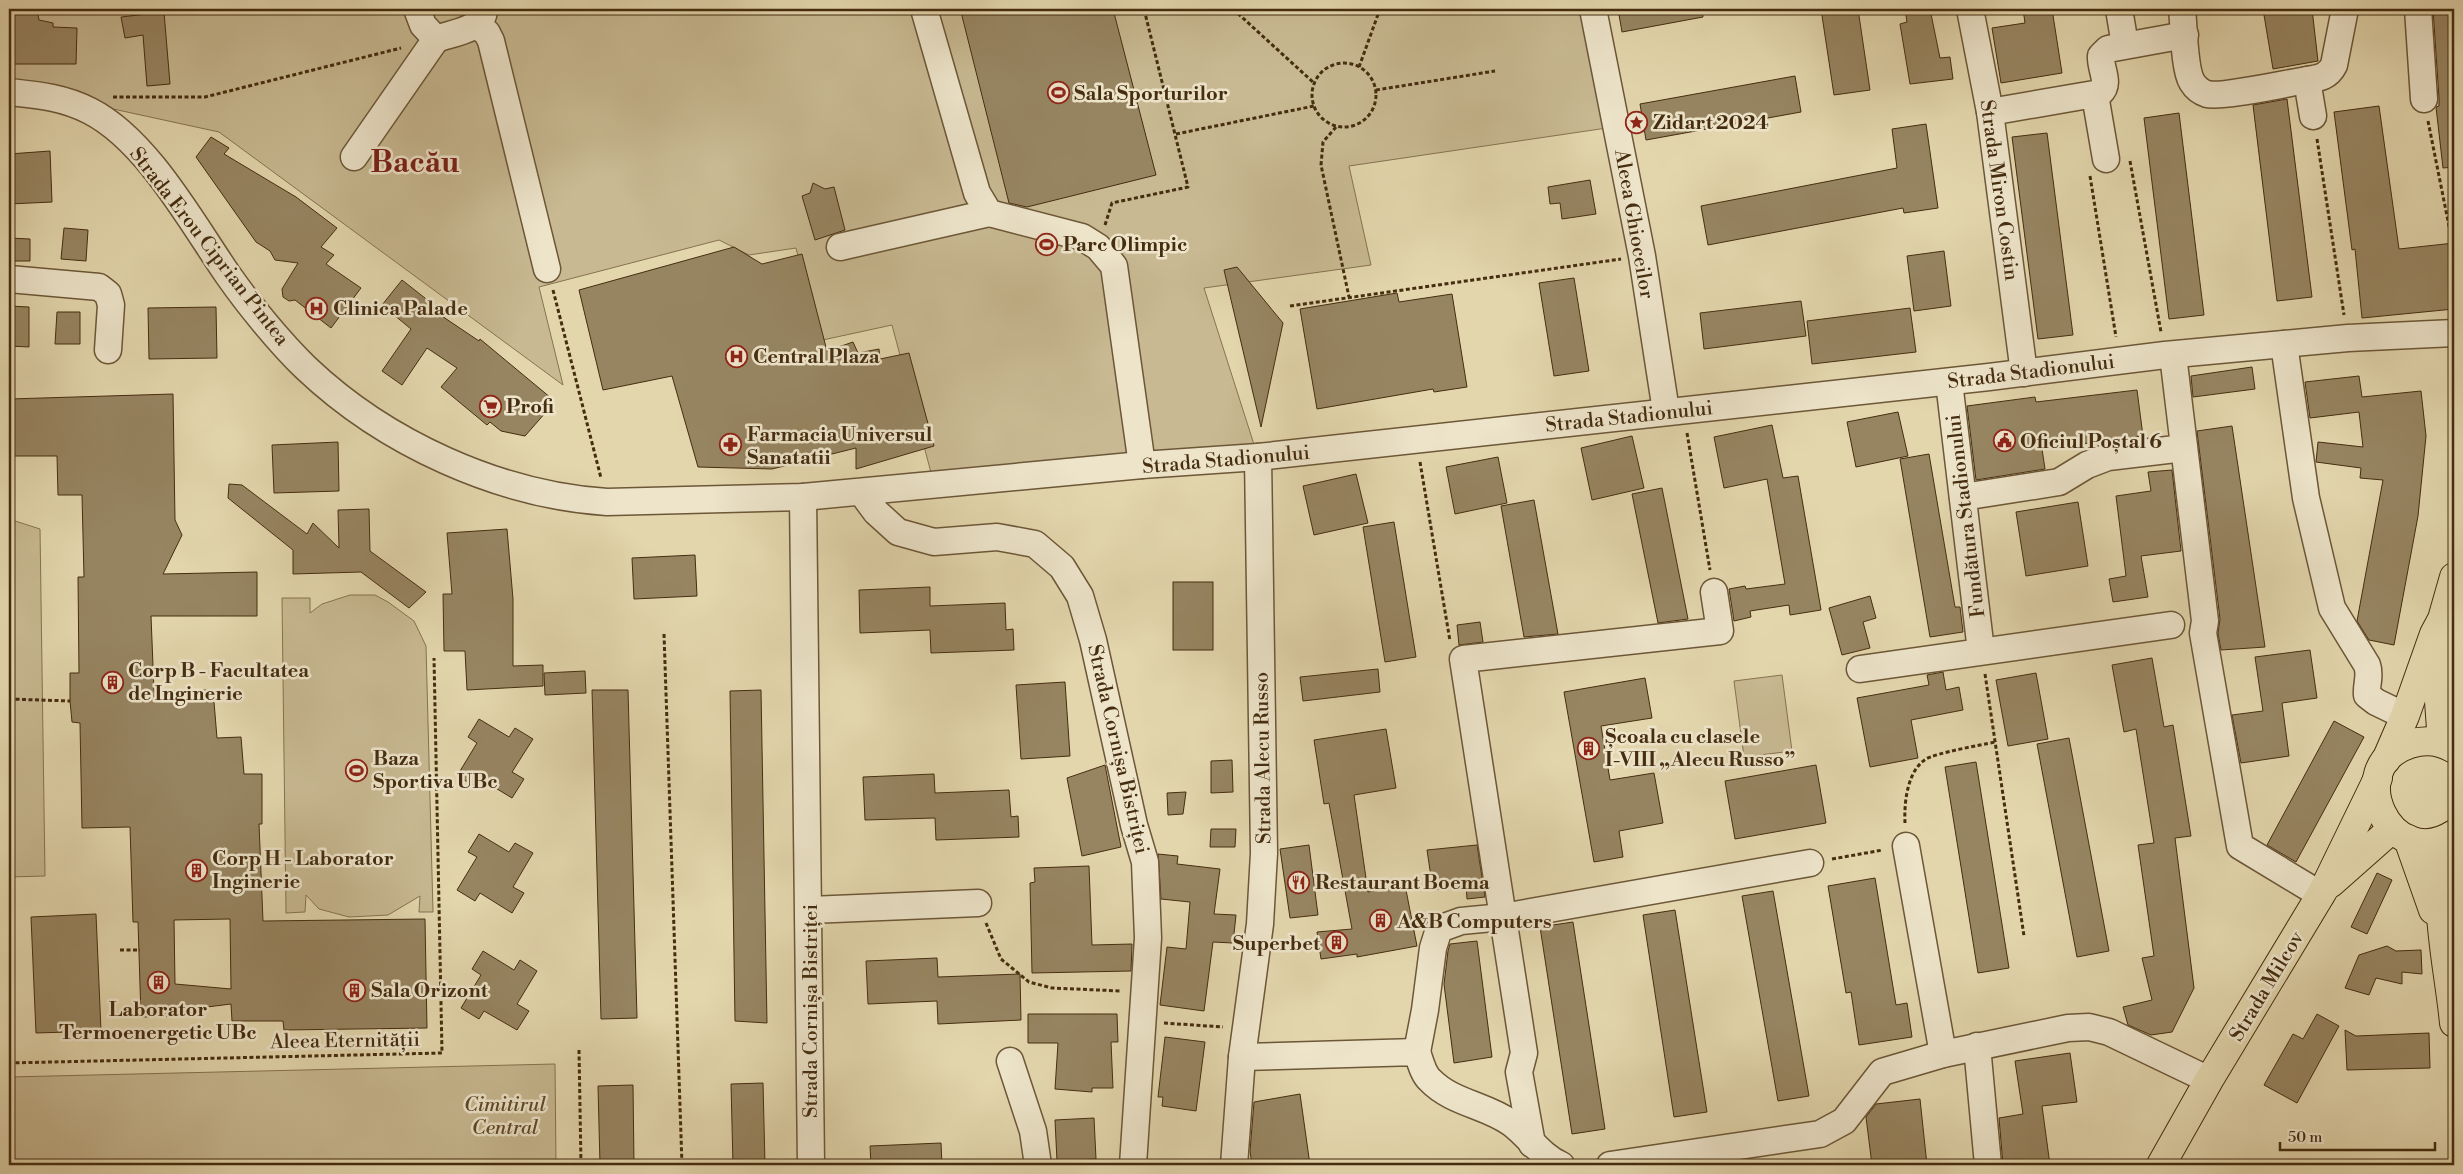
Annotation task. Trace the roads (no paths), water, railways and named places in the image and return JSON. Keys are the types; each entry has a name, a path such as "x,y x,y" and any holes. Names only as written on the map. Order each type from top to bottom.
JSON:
{"main road":[{"name":"Strada Milcov","path":"2448,746 2439,701 2454,577"},
{"name":"Strada Milcov","path":"2161,1165 2209,1080 2322,893 2382,770 2405,716 2434,634 2448,620"},
{"path":"2448,746 2423,742 2405,746 2382,770 2376,792 2383,818 2400,834 2421,843 2434,843 2451,837"},
{"name":"Strada Milcov","path":"2322,893 2400,834"},
{"path":"2400,834 2442,932"},
{"path":"2451,837 2441,863 2439,891 2442,932 2454,1013"}],"street":[{"path":"417,9 423,25 436,39"},
{"path":"924,9 977,194 989,213"},
{"name":"Aleea Ghioceilor","path":"1593,9 1675,411"},
{"name":"Strada Miron Costin","path":"1970,9 1990,112 2024,373"},
{"path":"2119,9 2125,45"},
{"path":"2182,9 2191,82 2199,90 2208,94 2223,95 2325,76 2334,65 2345,9"},
{"path":"2418,9 2424,99"},
{"path":"354,157 436,39 481,17 490,41 547,268"},
{"path":"1990,112 2095,95 2103,91 2105,86 2100,61 2103,52 2108,48 2185,35"},
{"path":"2307,80 2313,116"},
{"name":"Strada Erou Ciprian Pintea","path":"9,92 58,97 90,111 115,128 137,149 172,193 230,278 306,368 349,404 395,434 452,463 515,486 580,501 803,498"},
{"path":"2095,95 2106,159"},
{"path":"840,247 989,213 1082,238 1098,247 1114,266 1142,465"},
{"path":"9,279 99,287 108,294 111,305 108,350"},
{"name":"Strada Stadionului","path":"803,498 1142,465 1258,457 1417,441 1949,382 2169,355 2348,338 2454,333"},
{"path":"2284,344 2306,498 2332,608 2368,665 2370,674 2366,686 2367,695 2376,702 2405,716"},
{"path":"2169,355 2184,448 2205,621 2202,634 2240,846 2322,893"},
{"name":"Fundătura Stadionului","path":"1949,382 1982,651"},
{"path":"1963,497 2060,482 2087,465 2108,457 2184,448"},
{"name":"Strada Alecu Russo","path":"1234,1165 1242,1057 1260,924 1264,853 1258,457"},
{"name":"Strada Cornișa Bistriței","path":"862,493 876,512 898,532 934,542 997,537 1035,544 1062,567 1080,596 1093,640 1134,825 1145,862 1148,938 1133,1165"},
{"name":"Strada Cornișa Bistriței","path":"803,498 810,910 811,1165"},
{"path":"1532,1144 1519,1072 1524,1053 1463,659 1720,631 1714,592"},
{"path":"1860,669 2171,625"},
{"path":"1906,846 1943,1054"},
{"path":"1561,1165 1550,1160 1512,1123 1489,1111 1455,1098 1428,1079 1417,1052 1425,1010 1433,948 1439,930 1461,921 1503,917 1810,864"},
{"path":"810,910 978,903"},
{"path":"1610,1165 1820,1134 1844,1121 1882,1072 1943,1054 2068,1028 2089,1027 2110,1032 2209,1080"},
{"path":"1977,1046 1988,1165"},
{"path":"1242,1057 1417,1052"},
{"path":"1010,1061 1033,1131 1038,1165"}],"place":[{"name":"Sala Sporturilor","path":"1058,93"},
{"name":"Zidart 2024","path":"1637,122"},
{"name":"Parc Olimpic","path":"1047,244"},
{"name":"Clinica Palade","path":"317,308"},
{"name":"Central Plaza","path":"737,356"},
{"name":"Profi","path":"490,406"},
{"name":"Oficiul Poștal 6","path":"2004,441"},
{"name":"Farmacia Universul Sanatatii","path":"731,445"},
{"name":"Corp B - Facultatea de Inginerie","path":"112,682"},
{"name":"Școala cu clasele I-VIII „Alecu Russo”","path":"1589,748"},
{"name":"Baza Sportiva UBc","path":"357,770"},
{"name":"Corp H - Laborator Inginerie","path":"196,870"},
{"name":"Restaurant Boema","path":"1299,882"},
{"name":"A&B Computers","path":"1381,921"},
{"name":"Superbet","path":"1336,943"},
{"name":"Laborator Termoenergetic UBc","path":"158,983"},
{"name":"Sala Orizont","path":"355,990"}],"district":[{"name":"Bacău","path":"415,162"}],"park label":[{"name":"Cimitirul Central","path":"505,1116"}]}
